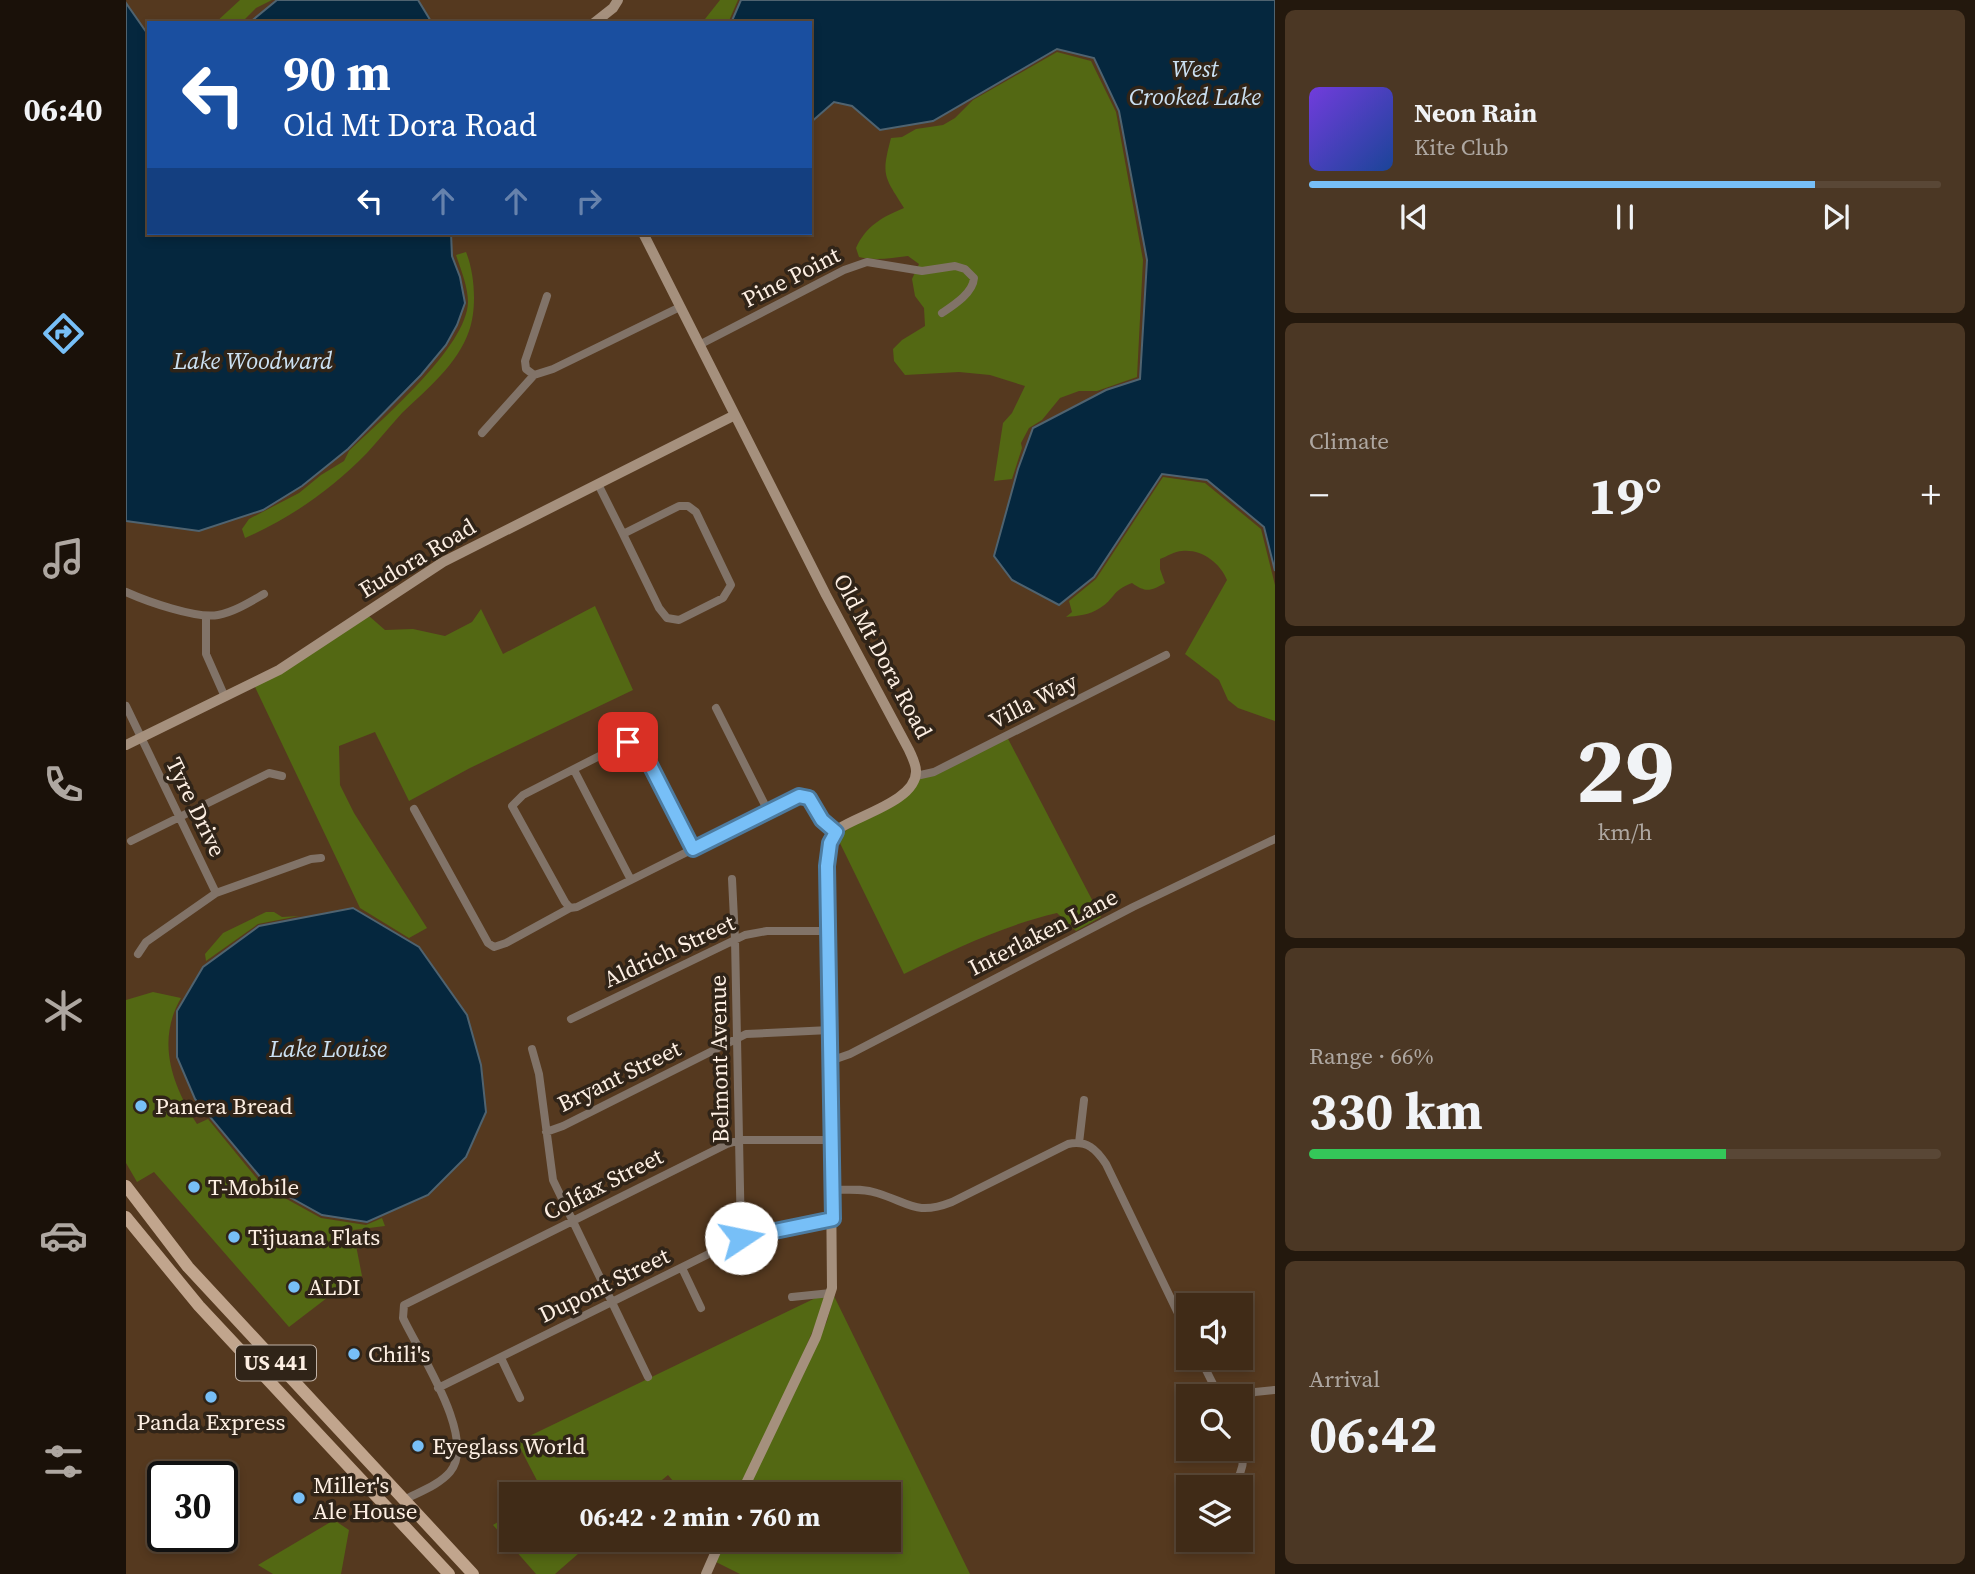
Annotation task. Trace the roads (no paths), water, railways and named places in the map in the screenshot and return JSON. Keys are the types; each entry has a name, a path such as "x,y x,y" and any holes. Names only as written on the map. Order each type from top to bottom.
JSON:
{"main road":[{"name":"US 441","path":"126,1186 188,1268 473,1574"},
{"name":"US 441","path":"126,1217 190,1296 449,1574"},
{"path":"360,1479 391,1498 404,1500"},
{"path":"389,1510 404,1514 434,1532"}],"street":[{"path":"597,21 613,8 618,0"},
{"name":"Old Mt Dora Road","path":"644,235 826,595 915,763 916,776 904,794 846,824 836,832"},
{"name":"Pine Point","path":"699,345 844,270 867,262 922,271 949,267 965,269 974,278 974,285 942,313"},
{"path":"534,375 526,369 525,361 547,296"},
{"path":"482,433 534,375 553,369 680,307"},
{"name":"Eudora Road","path":"126,745 279,670 443,562 735,415"},
{"path":"598,484 659,608 667,618 680,620 723,598 731,589 730,580 692,508 679,506 623,534"},
{"path":"126,592 206,616 227,612 264,594"},
{"path":"206,616 206,654 225,697"},
{"name":"Villa Way","path":"916,776 945,767 1166,655"},
{"name":"Tyre Drive","path":"126,706 216,893"},
{"path":"716,708 768,811"},
{"path":"570,908 512,806 514,801 523,795 631,741 638,744 693,849"},
{"path":"574,770 631,880"},
{"path":"131,841 269,773 282,776"},
{"path":"414,809 488,943 494,947 799,796 806,797 822,820 836,832 830,843 827,866 833,1219 831,1293 816,1337 747,1482"},
{"name":"Interlaken Lane","path":"830,1061 850,1054 1133,907 1275,839"},
{"path":"138,954 146,942 216,893 311,859 321,859"},
{"name":"Belmont Avenue","path":"732,879 741,1238"},
{"name":"Aldrich Street","path":"571,1019 735,939 767,931 828,931"},
{"name":"Bryant Street","path":"546,1132 746,1034 830,1030"},
{"path":"532,1049 539,1074 553,1180 648,1377"},
{"path":"1079,1143 1084,1100"},
{"name":"Colfax Street","path":"438,1388 403,1318 403,1307 411,1301 717,1148 740,1140 832,1140"},
{"path":"832,1190 868,1191 914,1208 933,1208 952,1202 1051,1152 1079,1143 1094,1149 1106,1164 1176,1309"},
{"name":"Dupont Street","path":"438,1388 741,1238 833,1219"},
{"path":"682,1268 701,1308"},
{"path":"792,1297 831,1293"},
{"path":"500,1358 520,1398"},
{"path":"404,1500 443,1479 457,1458 457,1430 438,1388"},
{"path":"1253,1393 1274,1390"},
{"path":"706,1574 716,1552"}],"water":[{"path":"277,0 418,0 431,21 251,21"},
{"name":"West Crooked Lake","path":"741,0 1275,0 1275,571 1264,527 1207,480 1162,474 1094,577 1059,605 1012,580 994,556 1018,469 1033,428 1106,390 1140,379 1147,260 1119,111 1094,58 1057,49 933,121 880,130 852,106 834,102 812,121 812,21 732,21"},
{"name":"Lake Woodward","path":"126,3 147,33 147,235 451,235 452,256 460,277 465,303 446,345 421,375 348,449 302,486 263,510 199,531 126,521"},
{"name":"Lake Louise","path":"353,908 419,947 467,1015 481,1065 486,1112 466,1157 428,1195 367,1222 322,1215 266,1184 195,1099 177,1057 177,1011 203,967 259,926"}],"place":[{"name":"Panera Bread","path":"141,1106"},
{"name":"T-Mobile","path":"194,1187"},
{"name":"Tijuana Flats","path":"234,1237"},
{"name":"ALDI","path":"294,1287"},
{"name":"Chili's","path":"354,1354"},
{"name":"Panda Express","path":"211,1397"},
{"name":"Eyeglass World","path":"418,1446"},
{"name":"Miller's Ale House","path":"299,1498"}]}
